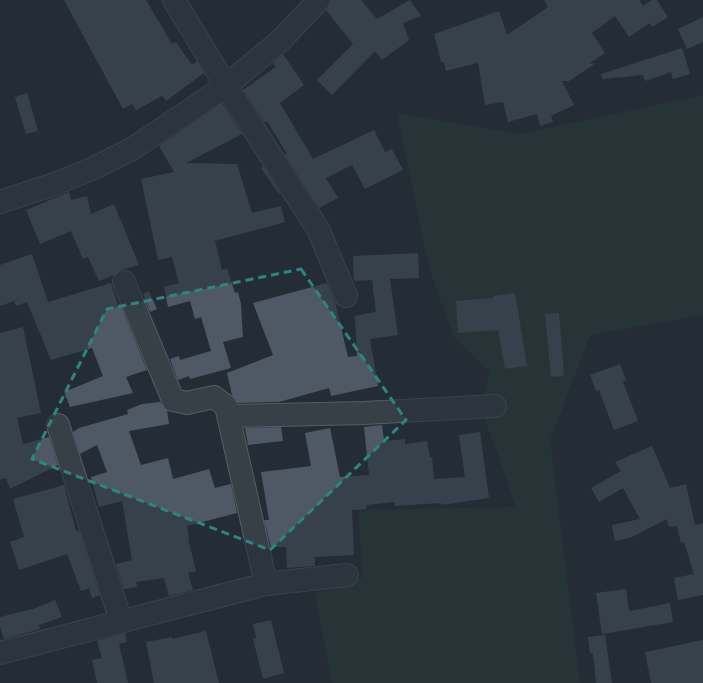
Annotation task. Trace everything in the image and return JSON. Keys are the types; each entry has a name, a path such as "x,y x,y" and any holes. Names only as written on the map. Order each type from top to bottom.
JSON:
{"street":[{"path":"174,0 226,86 318,229 346,296"},
{"path":"0,202 55,184 94,168 132,149 226,86 280,40 319,0"},
{"path":"124,282 173,400 187,403 214,397 226,406 266,584"},
{"path":"228,416 364,413 495,406"},
{"path":"58,425 121,621"},
{"path":"0,652 266,584 347,575"}],"highlighted area":[{"path":"301,269 406,420 270,550 32,459 107,309"}],"shaded area":[{"path":"703,95 703,315 590,335 550,440 580,683 332,683 315,594 363,577 358,510 516,507 481,408 490,371 453,336 429,267 397,113 520,134"}],"building":[{"path":"64,0 146,0 172,44 176,42 192,65 197,61 204,73 166,101 162,96 136,110 132,104 123,109"},
{"path":"331,0 361,0 377,19 410,0 421,16 403,23 409,40 382,60 375,51 332,95 317,80 353,44 326,10"},
{"path":"544,0 639,0 643,6 652,0 657,0 668,17 652,27 650,23 629,37 615,16 592,33 605,53 589,64 596,63 569,81 562,81 574,105 551,116 553,122 540,126 537,114 508,122 503,102 485,105 478,63 446,71 444,62 441,62 434,34 499,11 507,35 548,7"},
{"path":"703,17 703,42 687,49 678,29"},
{"path":"682,48 690,74 673,79 671,72 645,81 643,75 602,79 601,74"},
{"path":"283,54 304,85 280,103 313,159 374,130 385,152 392,149 403,170 365,189 352,165 326,178 338,198 319,208 285,155 287,154 267,121 265,123 243,90 276,67 273,63"},
{"path":"27,93 38,131 26,134 15,97"},
{"path":"222,103 242,134 186,163 237,164 252,213 281,206 285,222 215,241 222,270 227,268 235,293 238,292 241,304 243,337 223,342 231,368 190,379 189,376 178,380 170,359 179,356 180,360 211,351 201,317 195,319 190,301 168,307 164,287 179,283 172,257 158,260 141,179 174,172 159,146"},
{"path":"263,166 280,193 279,194 261,168"},
{"path":"69,192 71,200 87,196 91,214 114,204 139,265 121,270 114,275 99,281 88,257 83,259 71,231 40,244 26,210"},
{"path":"418,253 419,278 390,279 398,335 370,339 378,386 331,396 329,388 279,402 238,403 232,395 227,373 273,355 253,303 327,283 335,302 348,357 357,356 355,316 376,312 372,280 354,281 353,256"},
{"path":"32,254 48,302 111,283 118,305 120,304 147,370 126,377 133,393 70,407 64,392 103,376 92,348 51,360 27,302 16,306 14,301 0,306 0,265"},
{"path":"149,291 157,309 150,312 143,294"},
{"path":"515,293 527,366 505,369 498,330 458,333 456,301 493,298 493,296"},
{"path":"559,313 564,376 551,377 545,314"},
{"path":"23,327 41,413 17,418 23,444 49,437 58,465 10,489 6,478 0,480 0,333"},
{"path":"620,364 626,380 623,382 638,421 614,430 599,390 596,391 590,375"},
{"path":"160,402 167,410 169,424 129,431 141,465 168,458 173,479 209,469 215,488 231,484 237,513 187,526 188,538 196,571 188,573 193,590 169,596 164,578 136,582 137,587 124,589 116,564 132,560 122,501 99,507 91,477 107,472 97,445 80,454 73,432 79,428 128,414 127,410 142,404"},
{"path":"382,425 384,441 405,439 405,444 427,441 430,457 432,457 434,479 465,477 459,435 480,432 489,498 441,505 441,503 395,506 395,502 366,505 366,509 352,510 354,555 315,557 315,566 287,568 286,547 271,547 264,520 269,520 261,472 311,466 305,433 330,428 340,477 369,475 364,427"},
{"path":"281,427 283,441 248,445 245,428"},
{"path":"652,446 670,488 686,484 695,525 703,523 703,595 678,600 674,578 694,574 684,542 681,543 677,526 669,527 667,519 630,538 615,541 612,525 640,519 623,488 599,502 591,488 621,471 615,462"},
{"path":"64,485 76,531 79,530 100,595 92,598 89,588 81,591 67,554 19,570 10,542 24,537 13,499"},
{"path":"626,589 629,611 670,603 673,622 602,634 596,593"},
{"path":"55,600 62,617 39,625 40,629 4,639 0,627 0,617 33,609"},
{"path":"271,620 284,673 263,679 253,639 256,638 253,624"},
{"path":"206,631 219,683 154,683 146,642 172,637 172,639"},
{"path":"125,633 127,642 119,644 128,683 97,683 92,660 102,658 97,641"},
{"path":"605,635 612,683 596,683 593,653 590,653 588,637"},
{"path":"703,640 703,683 651,683 645,652"}]}
